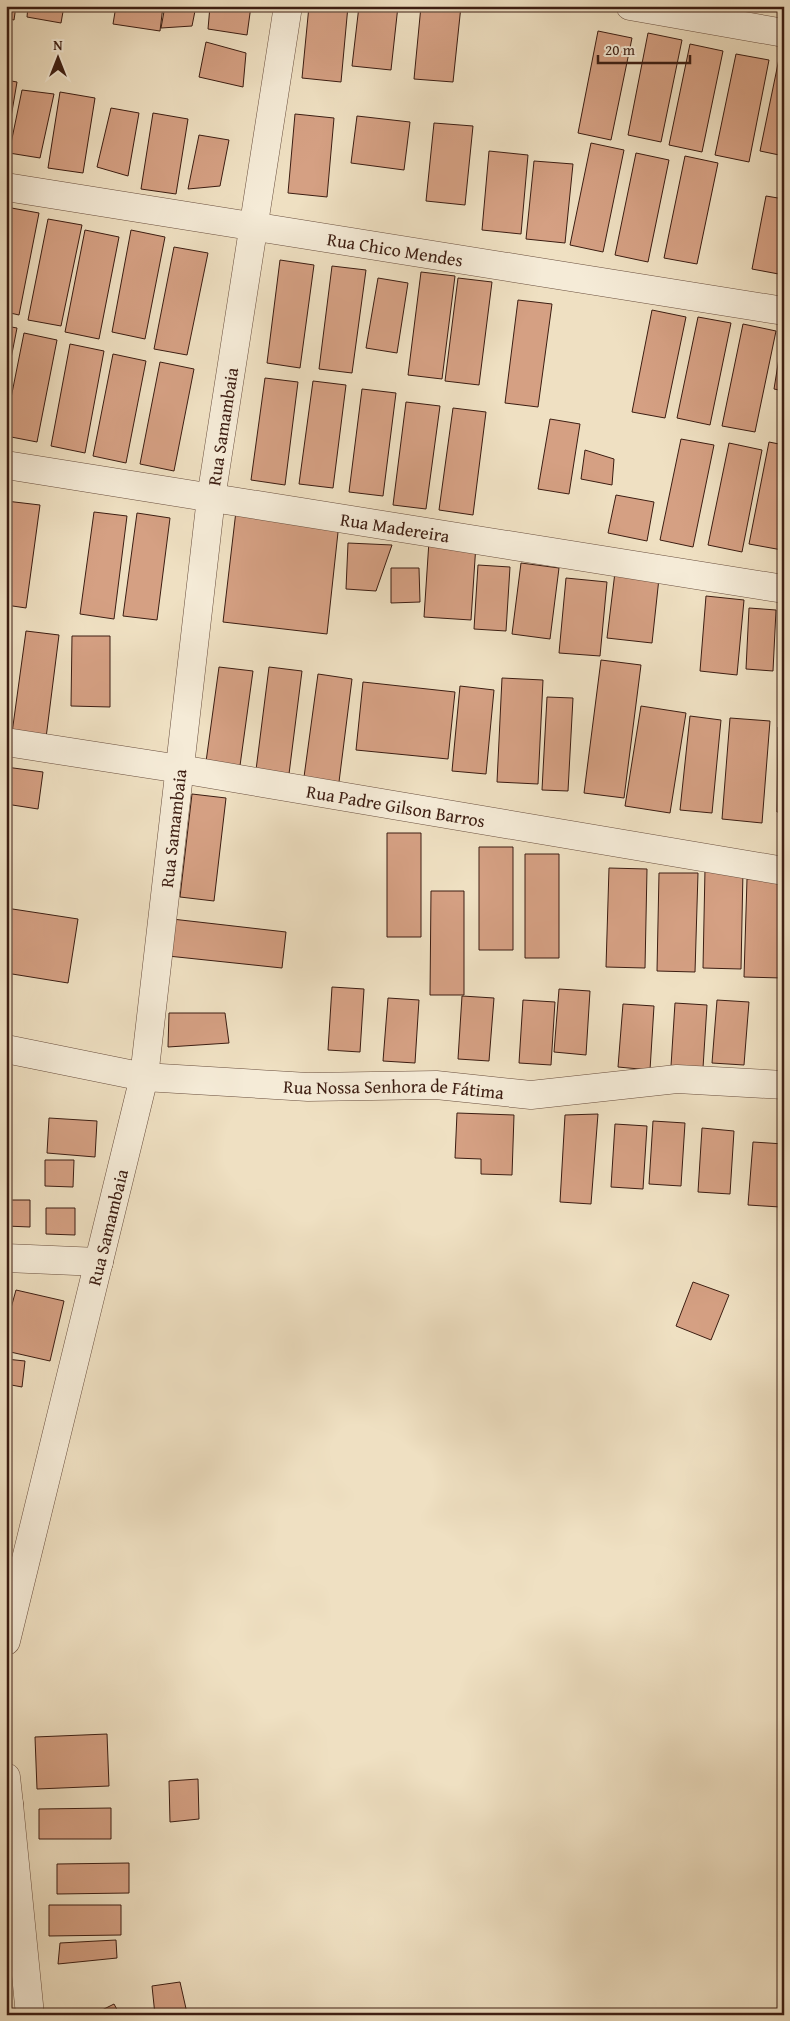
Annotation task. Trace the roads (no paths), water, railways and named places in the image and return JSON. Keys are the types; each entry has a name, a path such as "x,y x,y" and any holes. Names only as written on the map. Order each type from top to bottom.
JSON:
{"street":[{"name":"Rua Samambaia","path":"6,1641 144,1077 211,498 288,6"},
{"path":"630,6 784,33"},
{"name":"Rua Chico Mendes","path":"6,187 784,311"},
{"name":"Rua Madereira","path":"6,465 784,589"},
{"name":"Rua Padre Gilson Barros","path":"6,742 180,769 784,871"},
{"name":"Rua Nossa Senhora de Fátima","path":"6,1049 144,1077 308,1087 436,1085 531,1095 677,1079 784,1085"},
{"path":"6,1258 99,1262"},
{"path":"6,1777 30,2015"}]}
